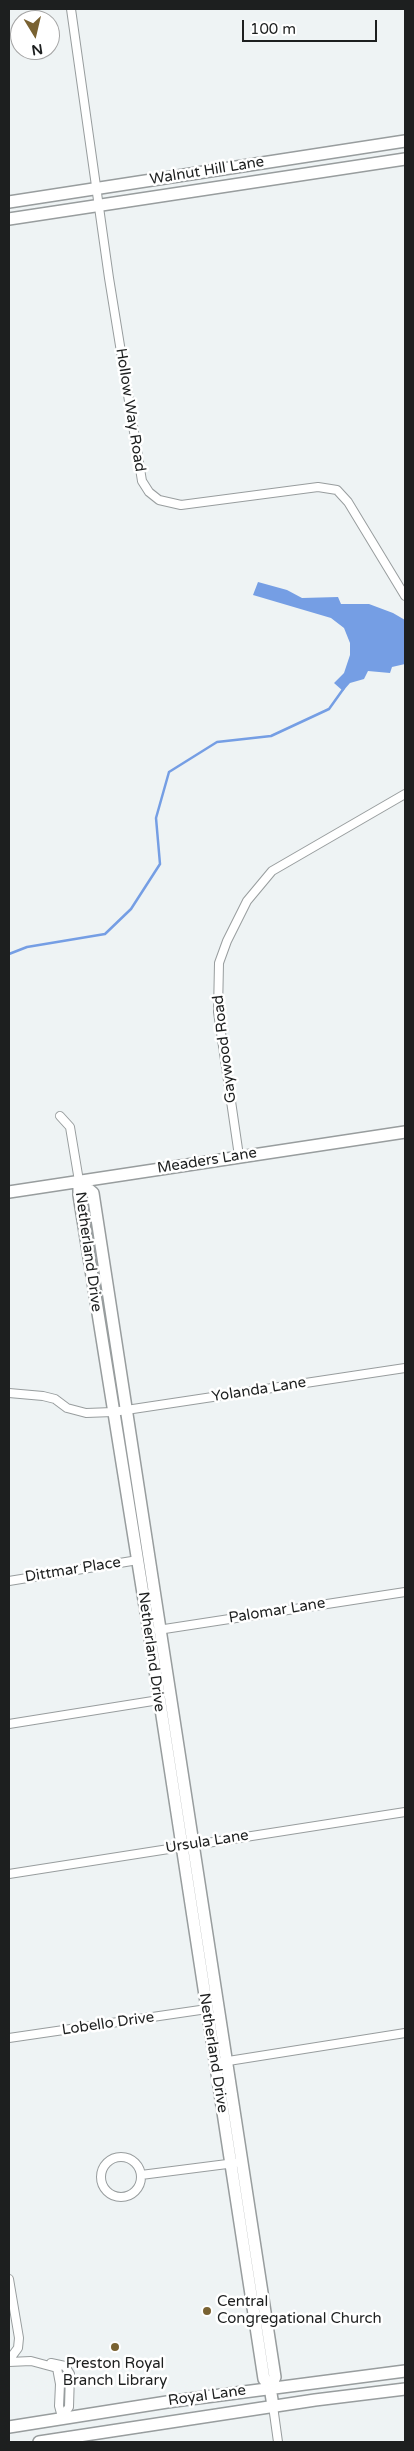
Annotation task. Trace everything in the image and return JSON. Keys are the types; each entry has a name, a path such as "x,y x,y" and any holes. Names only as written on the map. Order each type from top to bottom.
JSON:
{"street":[{"name":"Hollow Way Road","path":"71,9 139,471 149,492 159,500 181,505 318,486 330,487 337,490 348,502 405,596"},
{"name":"Walnut Hill Lane","path":"9,202 405,141"},
{"name":"Walnut Hill Lane","path":"9,219 405,160"},
{"name":"Gaywood Road","path":"239,1156 218,1012 219,963 230,934 247,901 272,871 405,794"},
{"path":"60,1116 70,1127 79,1181"},
{"name":"Meaders Lane","path":"9,1192 405,1132"},
{"name":"Netherland Drive","path":"79,1181 93,1193 210,1952 221,2062 245,2223 275,2377 270,2387 278,2442"},
{"name":"Netherland Drive","path":"79,1181 80,1204 138,1560 198,1954 207,2009 221,2062"},
{"name":"Yolanda Lane","path":"9,1393 55,1399 67,1408 86,1413 113,1412 405,1368"},
{"name":"Dittmar Place","path":"9,1580 138,1560"},
{"name":"Palomar Lane","path":"149,1631 405,1592"},
{"path":"9,1724 159,1700"},
{"path":"164,1738 177,1736"},
{"name":"Ursula Lane","path":"9,1874 405,1812"},
{"path":"198,1954 210,1952"},
{"name":"Lobello Drive","path":"9,2038 207,2009"},
{"path":"221,2062 405,2033"},
{"path":"116,2156 130,2158 138,2167 141,2175 137,2190 126,2196 113,2195 102,2184 101,2172 107,2162 116,2156"},
{"path":"141,2175 236,2163"},
{"path":"9,2279 19,2338 18,2348 9,2361"},
{"path":"9,2361 21,2360 65,2366 70,2374 69,2407 62,2417"},
{"path":"45,2364 57,2368 60,2384 59,2406 64,2438"},
{"name":"Royal Lane","path":"9,2427 62,2417 270,2387 405,2371"},
{"name":"Royal Lane","path":"39,2442 273,2406 405,2389"},
{"path":"167,2402 169,2422"}],"water":[{"path":"258,582 287,590 302,598 338,597 341,604 369,604 393,613 405,620 405,664 392,667 390,673 368,671 364,679 350,683 343,691 334,683 344,673 350,655 350,643 344,628 331,618 253,595"}],"waterway":[{"path":"9,954 27,947 105,934 131,909 160,864 156,818 169,772 217,742 271,736 329,709 344,688"}],"place":[{"name":"Central Congregational Church","path":"207,2311"},
{"name":"Preston Royal Branch Library","path":"115,2347"}]}
